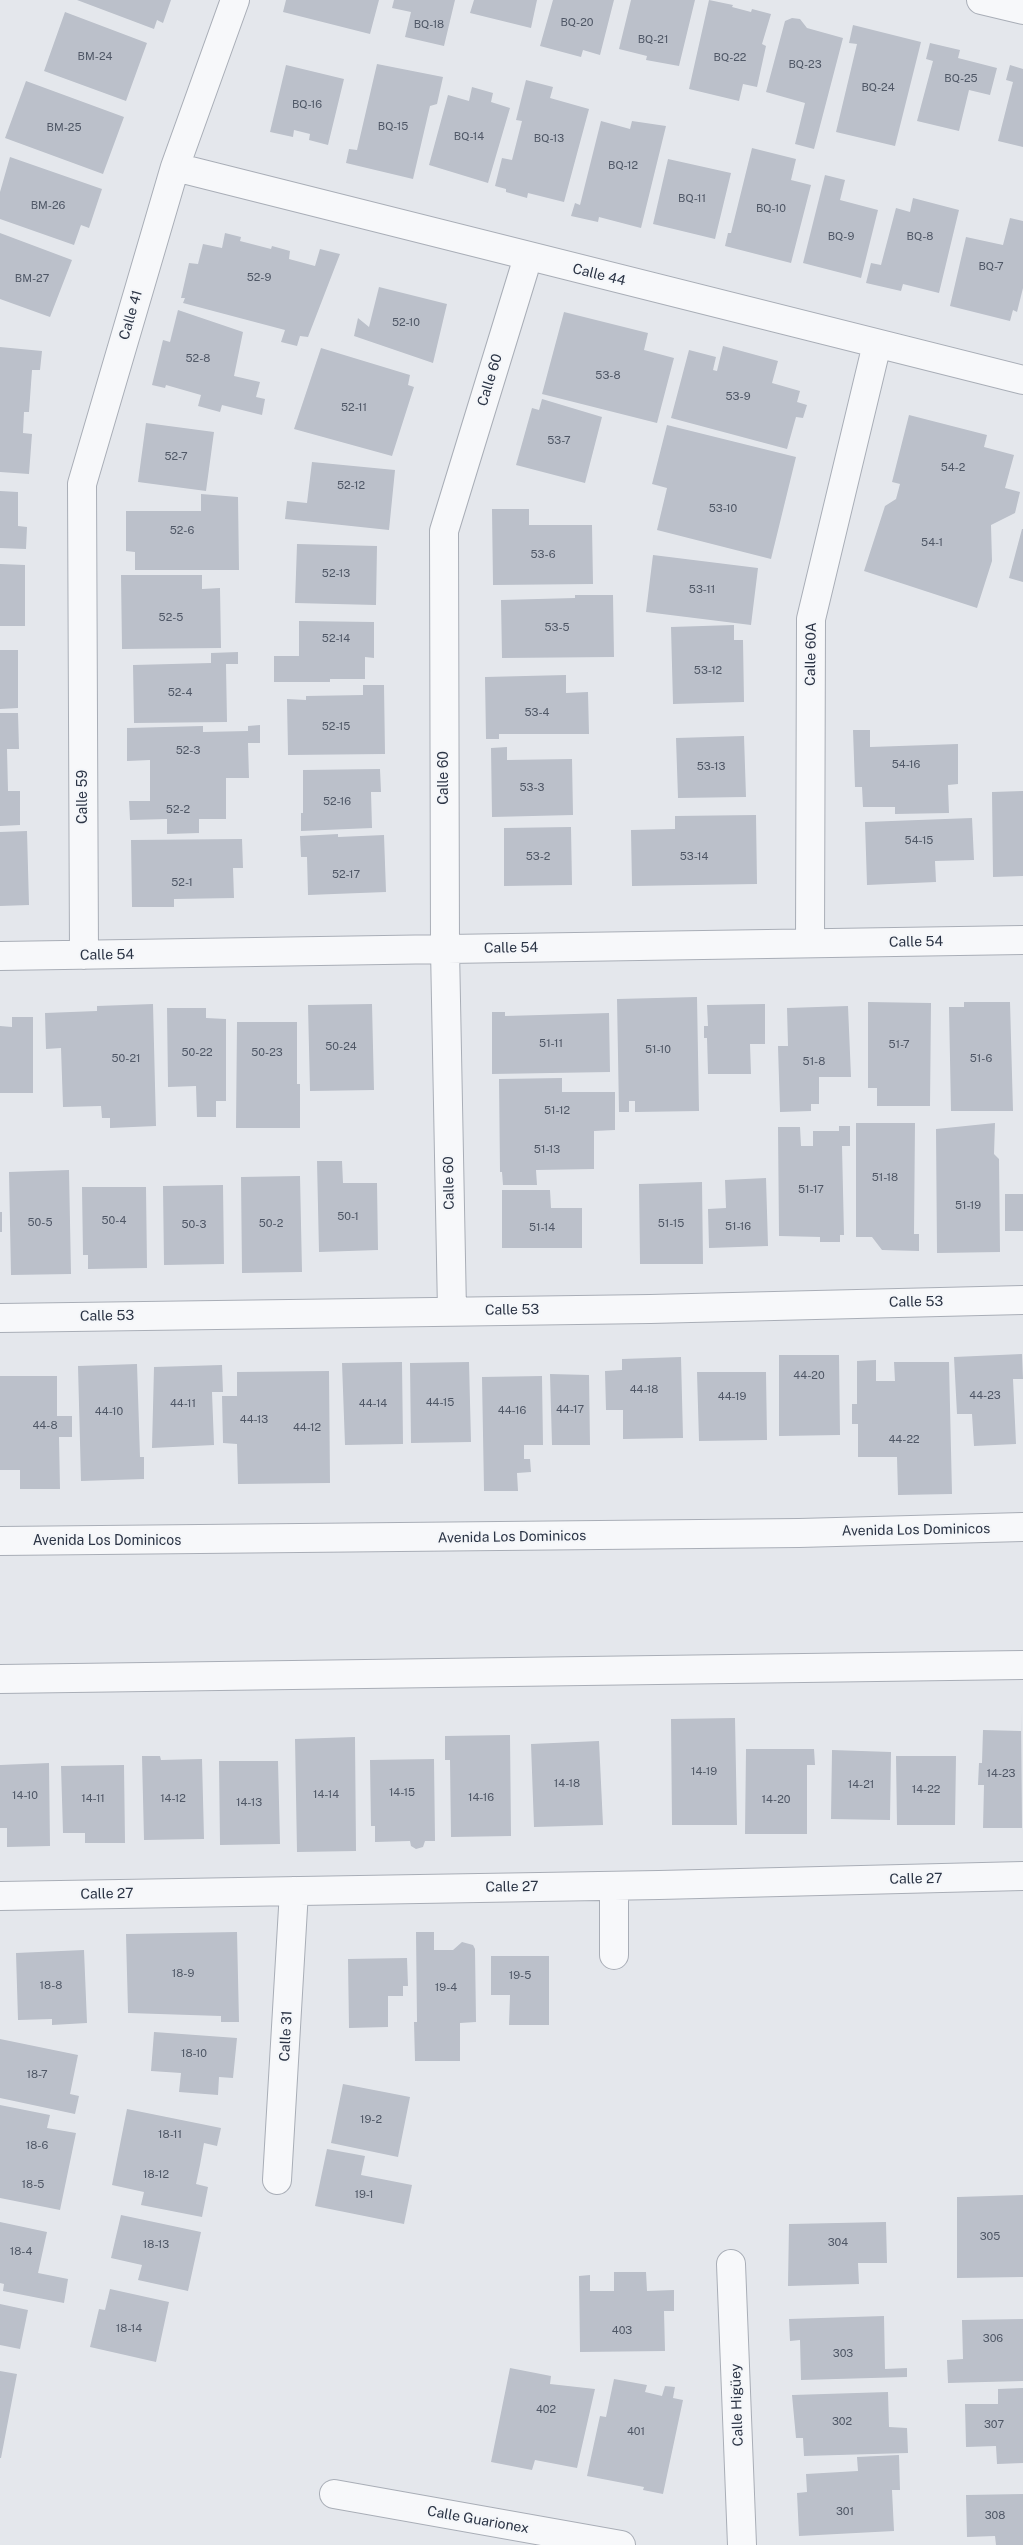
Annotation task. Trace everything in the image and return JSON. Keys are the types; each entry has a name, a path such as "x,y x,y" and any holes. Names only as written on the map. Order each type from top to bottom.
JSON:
{"street":[{"name":"Calle 41","path":"83,639 82,484 175,167 235,0"},
{"path":"981,0 1023,10"},
{"name":"Calle 44","path":"175,167 1023,380"},
{"name":"Calle 60","path":"452,1311 445,949 444,531 528,257"},
{"name":"Calle 60A","path":"810,943 811,619 877,344"},
{"name":"Calle 59","path":"83,639 84,955"},
{"name":"Calle 54","path":"0,956 1023,940"},
{"name":"Calle 53","path":"0,1318 1023,1300"},
{"name":"Avenida Los Dominicos","path":"0,1541 799,1533 1023,1528"},
{"path":"0,1679 1023,1665"},
{"name":"Calle 27","path":"0,1896 614,1886 1023,1876"},
{"path":"614,1886 614,1955"},
{"name":"Calle 31","path":"277,2180 294,1891"},
{"name":"Calle Higüey","path":"731,2264 742,2545"},
{"name":"Calle Guarionex","path":"334,2494 621,2545"}],"building":[{"path":"77,0 171,0 163,23 157,20 154,29"},
{"path":"286,0 379,0 370,34 283,12"},
{"path":"394,0 455,0 444,46 405,37 411,12 392,8"},
{"path":"474,0 537,0 531,28 470,13"},
{"path":"553,0 614,0 600,55 583,50 581,57 540,46"},
{"path":"631,0 695,0 679,66 646,60 647,56 619,49"},
{"path":"709,0 733,5 732,7 751,12 752,9 771,14 762,44 766,46 757,87 743,84 739,101 689,89"},
{"path":"65,12 147,43 126,101 44,71"},
{"path":"792,18 800,19 807,28 843,38 814,149 795,144 805,103 766,92 785,21"},
{"path":"853,25 921,42 895,146 836,132 857,44 849,43"},
{"path":"930,43 960,50 958,58 997,68 990,95 969,90 959,131 917,121 933,61 926,59"},
{"path":"377,64 443,77 437,104 430,106 413,179 346,163 349,149 357,150"},
{"path":"286,65 344,79 328,145 309,140 310,134 294,130 293,137 270,132"},
{"path":"1010,65 1023,69 1023,147 998,141 1013,82 1006,80"},
{"path":"526,80 553,87 550,98 589,109 564,202 528,193 527,198 506,192 506,189 495,186 502,158 512,160 522,121 516,120"},
{"path":"26,81 124,117 103,174 5,138"},
{"path":"472,87 493,93 491,102 510,108 488,183 429,165 448,95 469,101"},
{"path":"601,121 630,129 632,121 666,126 641,228 599,217 598,222 571,216 575,203 580,205"},
{"path":"752,148 796,159 791,180 811,185 791,263 725,246 728,233 731,233"},
{"path":"10,157 102,189 89,228 81,225 74,245 0,219 0,192"},
{"path":"668,159 731,173 715,239 653,224"},
{"path":"825,175 845,180 840,200 878,210 861,278 803,263"},
{"path":"913,198 959,210 939,293 903,284 901,291 866,283 871,263 881,265 896,208 910,212"},
{"path":"1010,218 1023,221 1023,288 1017,312 1013,310 1010,321 950,306 966,237 1003,245"},
{"path":"0,233 72,260 50,317 0,299"},
{"path":"225,233 241,237 240,241 271,249 272,246 290,251 289,259 315,266 320,249 340,254 308,337 300,336 297,346 281,342 285,330 183,303 185,298 181,298 189,263 198,264 203,244 222,248"},
{"path":"379,287 447,304 433,363 354,336 358,318 369,327"},
{"path":"178,310 243,332 234,376 260,382 256,397 265,399 262,415 222,405 220,412 198,406 201,395 166,385 165,388 152,385 163,340 170,342"},
{"path":"564,312 648,333 644,350 674,358 657,423 542,394"},
{"path":"723,346 778,361 772,383 800,391 797,402 807,405 803,418 796,417 787,449 671,418 689,350 716,357 713,370 717,371"},
{"path":"0,347 42,351 40,370 32,370 29,412 24,412 23,433 32,434 29,474 0,472"},
{"path":"321,348 410,375 408,385 414,387 392,456 294,429"},
{"path":"542,399 602,417 585,483 516,465 532,408 539,410"},
{"path":"909,415 987,435 984,447 1014,455 1005,488 1020,492 1015,513 991,525 992,561 977,608 864,571 885,506 896,499 900,484 892,482"},
{"path":"146,423 214,432 206,491 138,482"},
{"path":"667,425 796,457 771,559 657,530 667,488 652,484"},
{"path":"312,462 395,470 389,530 285,519 287,501 307,503"},
{"path":"0,491 18,492 18,526 27,527 26,549 0,548"},
{"path":"201,494 238,497 239,570 135,570 135,552 126,551 126,511 201,511"},
{"path":"492,509 529,509 529,525 592,525 593,584 493,585"},
{"path":"1023,529 1023,582 1009,578"},
{"path":"297,544 377,546 376,605 295,603"},
{"path":"653,555 758,568 751,625 646,612"},
{"path":"0,564 25,565 25,626 0,626"},
{"path":"121,575 202,575 202,589 220,588 221,648 122,649"},
{"path":"575,595 613,595 614,657 502,658 501,600 575,598"},
{"path":"299,621 374,622 374,658 365,657 365,679 330,679 330,682 274,682 274,656 299,656"},
{"path":"734,625 734,640 743,640 744,702 673,704 671,627"},
{"path":"0,650 18,650 18,708 0,709"},
{"path":"238,652 238,664 226,664 227,722 134,723 133,665 211,663 211,653"},
{"path":"566,675 566,693 588,692 589,734 499,734 499,739 486,739 485,677"},
{"path":"363,685 384,685 385,754 288,755 287,699 306,700 306,696 363,695"},
{"path":"0,713 18,713 19,749 7,749 8,791 20,791 20,825 0,826"},
{"path":"260,725 260,743 248,743 249,778 226,778 226,819 199,819 199,833 167,834 167,819 130,820 129,801 150,801 150,760 127,761 127,728 203,726 203,732 248,731 248,726"},
{"path":"853,730 870,730 870,747 958,744 958,784 948,785 949,813 895,814 895,807 863,807 862,787 855,787"},
{"path":"744,736 746,797 678,798 676,738"},
{"path":"507,747 507,760 572,759 573,815 492,817 491,748"},
{"path":"380,769 381,792 371,792 372,828 301,831 303,770"},
{"path":"1023,791 1023,876 993,877 992,792"},
{"path":"756,815 757,884 632,886 631,830 675,829 675,816"},
{"path":"972,818 974,860 935,861 936,882 867,885 865,822"},
{"path":"571,827 572,885 504,886 504,828"},
{"path":"27,831 29,905 0,906 0,832"},
{"path":"338,834 338,837 384,835 386,892 308,895 307,857 301,857 300,836"},
{"path":"242,839 243,868 233,868 234,898 174,899 174,907 132,907 131,840"},
{"path":"697,997 699,1111 635,1112 635,1101 629,1101 629,1112 619,1112 617,999"},
{"path":"868,1002 931,1003 930,1106 877,1106 877,1088 868,1088"},
{"path":"964,1002 1010,1002 1013,1111 951,1111 949,1007 964,1007"},
{"path":"153,1004 156,1126 110,1128 110,1118 102,1118 101,1106 63,1107 61,1048 46,1049 45,1013 97,1011 97,1006"},
{"path":"372,1004 374,1090 310,1091 308,1005"},
{"path":"765,1004 765,1044 750,1044 751,1074 708,1074 707,1038 704,1038 704,1026 708,1026 707,1005"},
{"path":"848,1006 851,1077 819,1077 819,1104 811,1104 811,1111 780,1112 778,1046 788,1046 787,1008"},
{"path":"167,1008 206,1008 206,1018 226,1019 226,1101 216,1101 216,1117 197,1117 196,1086 168,1087"},
{"path":"492,1012 505,1012 505,1016 609,1013 610,1072 492,1074"},
{"path":"12,1017 33,1017 33,1093 0,1093 0,1026 12,1027"},
{"path":"237,1022 297,1022 297,1084 300,1084 300,1128 236,1128"},
{"path":"562,1078 562,1092 615,1092 615,1130 594,1131 594,1169 536,1170 537,1185 503,1185 502,1172 500,1172 499,1079"},
{"path":"856,1123 915,1123 914,1234 919,1234 919,1251 882,1250 872,1237 856,1237"},
{"path":"995,1123 994,1154 999,1159 1000,1252 937,1253 936,1129"},
{"path":"839,1126 850,1126 850,1146 842,1146 844,1235 840,1235 840,1242 820,1242 820,1237 779,1236 778,1127 800,1127 801,1146 813,1146 813,1131 839,1131"},
{"path":"317,1161 342,1161 343,1183 377,1183 378,1250 319,1252"},
{"path":"69,1170 71,1274 11,1275 9,1172"},
{"path":"300,1176 302,1272 242,1273 241,1177"},
{"path":"766,1178 768,1246 709,1248 708,1209 726,1208 725,1180"},
{"path":"702,1182 703,1264 640,1264 639,1184"},
{"path":"223,1185 224,1264 164,1265 163,1186"},
{"path":"82,1187 146,1187 147,1268 88,1269 88,1255 83,1255"},
{"path":"502,1190 550,1190 551,1208 582,1208 582,1248 502,1248"},
{"path":"1005,1194 1023,1194 1023,1231 1005,1231"},
{"path":"0,1212 2,1212 2,1232 0,1232"},
{"path":"1022,1354 1023,1379 1013,1379 1016,1444 974,1446 972,1414 957,1414 954,1357"},
{"path":"779,1355 839,1355 840,1435 779,1436"},
{"path":"681,1357 683,1438 623,1439 623,1410 606,1410 605,1371 622,1370 622,1359"},
{"path":"876,1360 876,1381 895,1381 894,1362 949,1362 952,1494 898,1495 897,1457 858,1457 858,1424 852,1424 852,1404 857,1404 857,1361"},
{"path":"402,1362 403,1444 345,1445 342,1363"},
{"path":"469,1362 471,1442 411,1443 410,1363"},
{"path":"137,1364 140,1457 144,1457 144,1479 81,1481 78,1366"},
{"path":"222,1365 223,1392 212,1392 214,1445 152,1448 154,1367"},
{"path":"329,1371 330,1483 238,1484 237,1444 223,1443 222,1396 237,1396 237,1372"},
{"path":"697,1372 766,1372 767,1440 699,1441"},
{"path":"550,1374 589,1375 590,1445 552,1445"},
{"path":"0,1376 57,1376 57,1416 72,1416 72,1437 59,1437 60,1489 20,1489 20,1470 0,1470"},
{"path":"542,1376 543,1445 524,1445 524,1459 530,1459 531,1472 517,1473 518,1491 484,1491 482,1377"},
{"path":"1021,1709 1022,1828 983,1828 984,1785 978,1785 979,1763 982,1763 983,1730 1021,1731"},
{"path":"735,1718 737,1825 672,1825 671,1719"},
{"path":"510,1735 511,1836 451,1837 450,1760 445,1760 445,1736"},
{"path":"355,1737 356,1851 297,1852 295,1739"},
{"path":"599,1741 603,1825 534,1827 531,1744"},
{"path":"746,1749 814,1749 815,1765 807,1765 807,1834 745,1834"},
{"path":"832,1750 891,1752 890,1820 831,1819"},
{"path":"142,1756 160,1756 161,1760 202,1759 204,1839 144,1840"},
{"path":"896,1756 956,1756 955,1825 897,1825"},
{"path":"434,1759 435,1841 425,1841 423,1847 416,1849 411,1846 410,1841 375,1842 375,1826 371,1826 370,1760"},
{"path":"219,1761 278,1761 280,1844 220,1845"},
{"path":"49,1763 50,1846 7,1847 7,1828 0,1828 0,1765"},
{"path":"124,1765 125,1843 85,1843 85,1833 63,1833 61,1766"},
{"path":"237,1932 239,2022 221,2022 221,2016 128,2013 126,1934"},
{"path":"416,1932 434,1932 434,1950 453,1950 462,1942 473,1945 475,1949 476,2022 460,2023 460,2061 415,2061 414,2022 417,2022"},
{"path":"84,1950 87,2023 52,2025 52,2019 18,2020 16,1953"},
{"path":"491,1956 549,1956 549,2025 509,2025 510,1995 491,1995"},
{"path":"407,1958 408,1986 403,1986 403,1996 388,1996 388,2027 349,2028 348,1959"},
{"path":"154,2032 237,2038 233,2078 219,2077 218,2095 179,2092 181,2073 151,2071"},
{"path":"0,2039 78,2055 70,2094 79,2096 75,2114 0,2098"},
{"path":"343,2084 410,2097 398,2157 331,2143"},
{"path":"0,2105 50,2115 47,2128 76,2133 60,2210 0,2198"},
{"path":"127,2109 221,2128 217,2146 204,2143 196,2184 208,2187 202,2217 141,2205 144,2192 112,2185"},
{"path":"327,2149 365,2156 361,2175 412,2185 404,2224 315,2206"},
{"path":"1023,2195 1023,2277 957,2278 957,2197"},
{"path":"121,2215 201,2232 188,2291 138,2280 142,2265 111,2258"},
{"path":"0,2222 47,2232 38,2273 68,2279 64,2303 3,2291 4,2284 0,2283"},
{"path":"886,2222 887,2263 858,2263 859,2284 788,2286 789,2224"},
{"path":"614,2272 646,2272 647,2291 674,2290 674,2311 664,2311 665,2351 580,2352 579,2276 590,2275 590,2291 614,2291"},
{"path":"110,2289 169,2302 156,2362 90,2347 99,2309 105,2310"},
{"path":"0,2304 28,2310 20,2349 0,2345"},
{"path":"884,2316 885,2369 907,2368 907,2377 801,2380 800,2340 790,2341 789,2319"},
{"path":"1023,2319 1023,2381 948,2383 947,2360 963,2359 962,2320"},
{"path":"510,2368 551,2376 550,2384 595,2389 577,2468 535,2460 532,2470 491,2462"},
{"path":"0,2371 17,2374 1,2458 0,2458"},
{"path":"614,2379 647,2385 645,2392 662,2396 665,2386 675,2387 673,2398 683,2400 663,2494 643,2490 644,2487 587,2476 600,2416 606,2417"},
{"path":"1023,2388 1023,2463 997,2464 996,2446 966,2447 965,2404 998,2404 998,2389"},
{"path":"888,2392 889,2427 907,2428 908,2453 804,2456 803,2438 796,2438 792,2395"},
{"path":"899,2455 900,2490 892,2490 894,2531 799,2536 797,2493 807,2492 806,2474 858,2471 857,2457"},
{"path":"1023,2494 1023,2545 996,2545 995,2536 967,2537 966,2495"}]}
